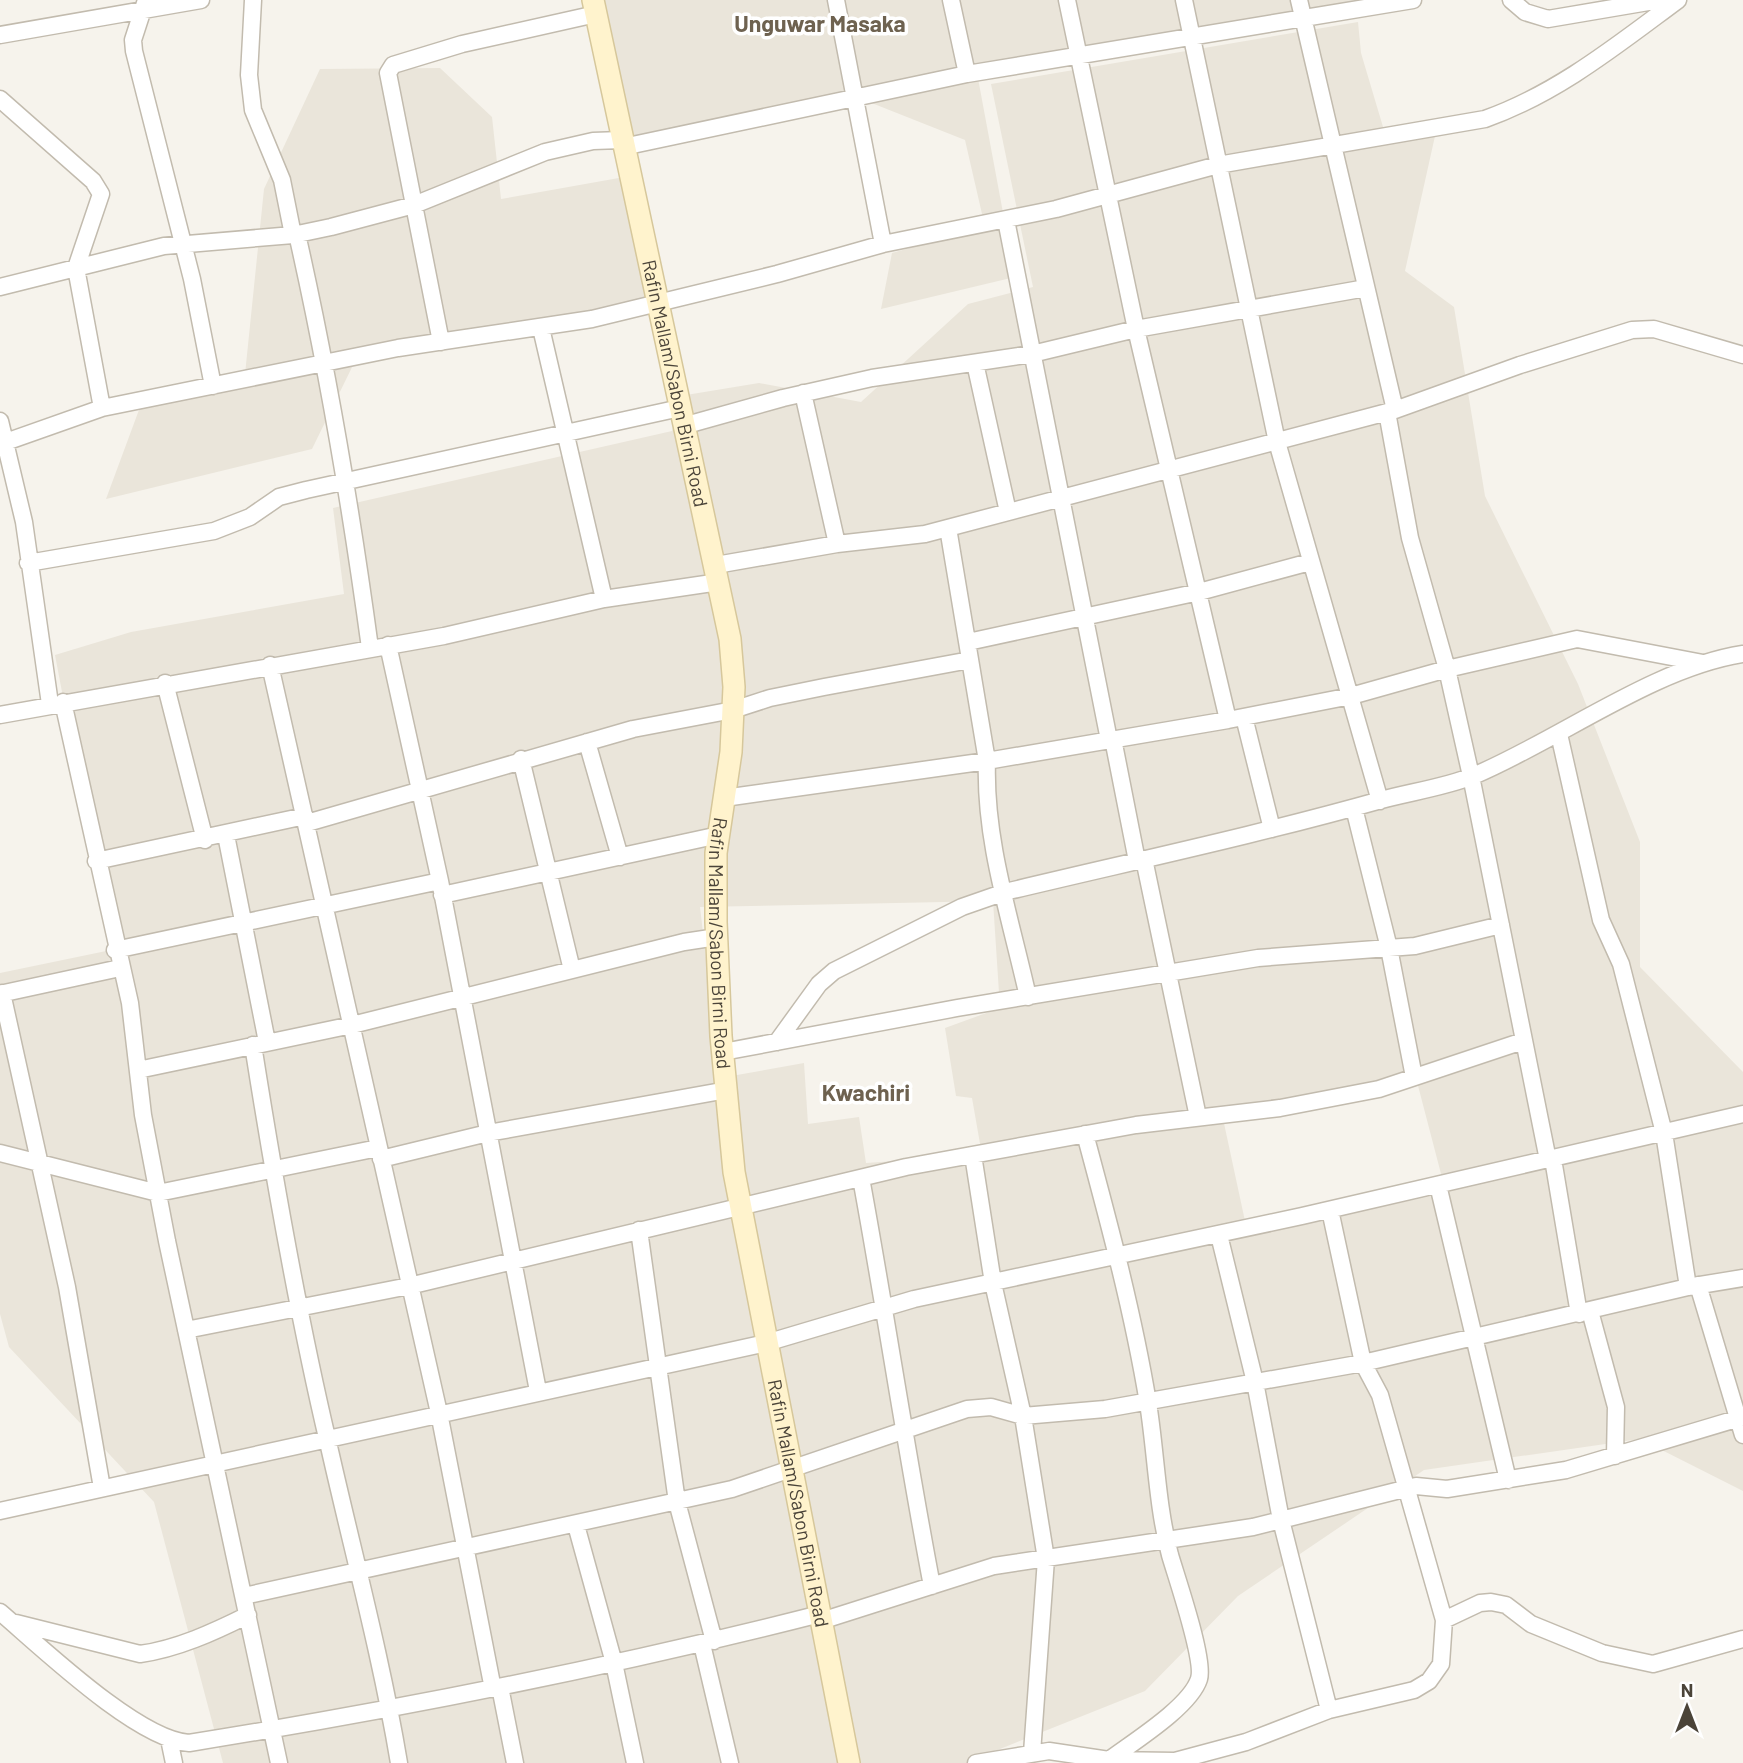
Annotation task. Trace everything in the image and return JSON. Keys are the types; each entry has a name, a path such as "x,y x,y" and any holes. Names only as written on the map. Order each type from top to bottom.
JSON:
{"street":[{"path":"0,35 144,4 170,7 201,0"},
{"path":"253,0 249,75 253,110 282,180 326,363 347,481 370,648"},
{"path":"836,0 883,244"},
{"path":"951,0 967,74"},
{"path":"1067,0 1136,329 1228,720"},
{"path":"1184,0 1277,442 1380,801"},
{"path":"1299,0 1366,288 1391,411 1410,538 1447,668 1523,1041 1585,1313 1616,1407 1615,1456"},
{"path":"0,287 181,244 295,234 414,205 545,152 593,141 622,144 967,74 1384,2 1413,0"},
{"path":"1511,0 1525,12 1548,19 1660,0"},
{"path":"3,443 102,408 441,342 541,328 658,303 883,244 1107,197 1218,165 1485,119 1521,106 1563,83 1678,0"},
{"path":"144,4 133,40 134,51 192,279 213,386"},
{"path":"441,342 387,77 393,65 594,7"},
{"name":"Rafin Mallam/Sabon Birni Road","path":"594,7 730,639 733,710 731,752 719,835 716,937 723,1052 739,1208 849,1763"},
{"path":"0,99 93,181 101,194 102,200 76,268 102,408"},
{"path":"1006,220 1084,618 1198,1117"},
{"path":"28,563 215,531 250,517 279,498 347,481 568,435 682,417 872,378 1032,354 1136,329 1366,288"},
{"path":"541,328 604,599"},
{"path":"0,715 542,615 837,544 925,534 1391,411 1520,365 1632,330 1654,329 1743,355"},
{"path":"975,363 1008,512"},
{"path":"803,393 837,544"},
{"path":"0,421 3,443 24,522 28,563 56,703 130,1003 158,1193 279,1763"},
{"path":"948,528 987,761 986,794 990,830 1028,998"},
{"path":"968,642 1199,592 1310,562"},
{"path":"724,798 987,761 1228,720 1351,696 1447,668 1577,639 1703,663"},
{"path":"388,645 422,791 538,1391"},
{"path":"777,1042 819,984 834,971 962,907 1005,892 1272,829 1471,776 1559,734 1607,707 1703,663 1743,654"},
{"path":"96,861 306,819 422,791 521,759 633,729 733,710 824,687 970,660"},
{"path":"270,665 439,1413 464,1548 515,1763"},
{"path":"165,683 205,840"},
{"path":"1244,717 1272,829"},
{"path":"1559,734 1601,920 1621,964 1664,1133 1693,1286 1740,1418 1743,1436"},
{"path":"587,742 620,857"},
{"path":"521,759 572,970"},
{"path":"1354,808 1390,948 1414,1077"},
{"path":"226,835 243,925 260,1044 282,1228 301,1307 327,1439 390,1708 399,1763"},
{"path":"116,950 243,925 326,905 550,872 719,835"},
{"path":"723,1052 1258,958 1415,946 1501,925"},
{"path":"138,1070 352,1026 572,970 716,937"},
{"path":"102,1488 66,1287 1,994 120,968"},
{"path":"186,1330 409,1286 861,1178 973,1155 1086,1134 1280,1108 1379,1089 1523,1041"},
{"path":"0,1153 158,1193 273,1168 379,1154 727,1090"},
{"path":"0,1511 766,1343 885,1307 1219,1235 1743,1114"},
{"path":"1086,1134 1118,1257 1147,1401 1167,1541 1201,1676 1195,1688 1176,1708 1109,1759"},
{"path":"973,1155 993,1283 1023,1416 1046,1559 1032,1753"},
{"path":"861,1178 885,1307 902,1433 932,1586"},
{"path":"1438,1185 1508,1480"},
{"path":"976,1763 1032,1753 1066,1752 1109,1759 1175,1761 1246,1742 1329,1710 1414,1690 1429,1681 1441,1664 1444,1620 1404,1489 1380,1395 1363,1363 1330,1210"},
{"path":"639,1230 677,1502 708,1643 730,1763"},
{"path":"1219,1235 1255,1382 1281,1521 1329,1710"},
{"path":"244,1596 677,1502 791,1471 967,1409 991,1407 1023,1416 1105,1409 1363,1363 1693,1286 1743,1278"},
{"path":"6,1617 104,1701 169,1739 189,1744 497,1688 708,1643 820,1617 995,1566 1281,1521 1416,1486 1447,1489 1566,1470 1740,1418"},
{"path":"576,1525 614,1663 635,1763"},
{"path":"1444,1620 1480,1603 1506,1605 1531,1624 1602,1653 1653,1664 1743,1639"},
{"path":"6,1617 140,1654 158,1652 200,1637 248,1615"},
{"path":"169,1739 174,1763"}],"shaded area":[{"path":"602,0 1384,0 977,73 1015,277 881,309 892,253 985,227 965,140 859,98 631,147"},
{"path":"1358,22 1361,53 1386,137 1435,136 1405,271 1454,307 1485,496 1578,684 1640,842 1640,967 1743,1072 1743,1491 1640,1439 1424,1470 1238,1596 1145,1691 990,1753 985,1763 223,1763 154,1502 9,1347 0,1314 0,973 111,950 55,655 131,632 344,594 333,508 672,431 680,396 759,383 861,402 968,304 1033,287 991,84","holes":["993,901 1000,1008 945,1028 956,1096 972,1098 982,1155 866,1163 859,1117 808,1124 804,1063 720,1078 700,907","1416,1078 1446,1193 1248,1235 1222,1114"]},
{"path":"440,68 492,117 501,199 630,176 654,303 356,359 312,449 106,499 143,399 244,384 264,189 320,69"}],"district":[{"name":"Unguwar Masaka","path":"820,24"},
{"name":"Kwachiri","path":"866,1093"}]}
